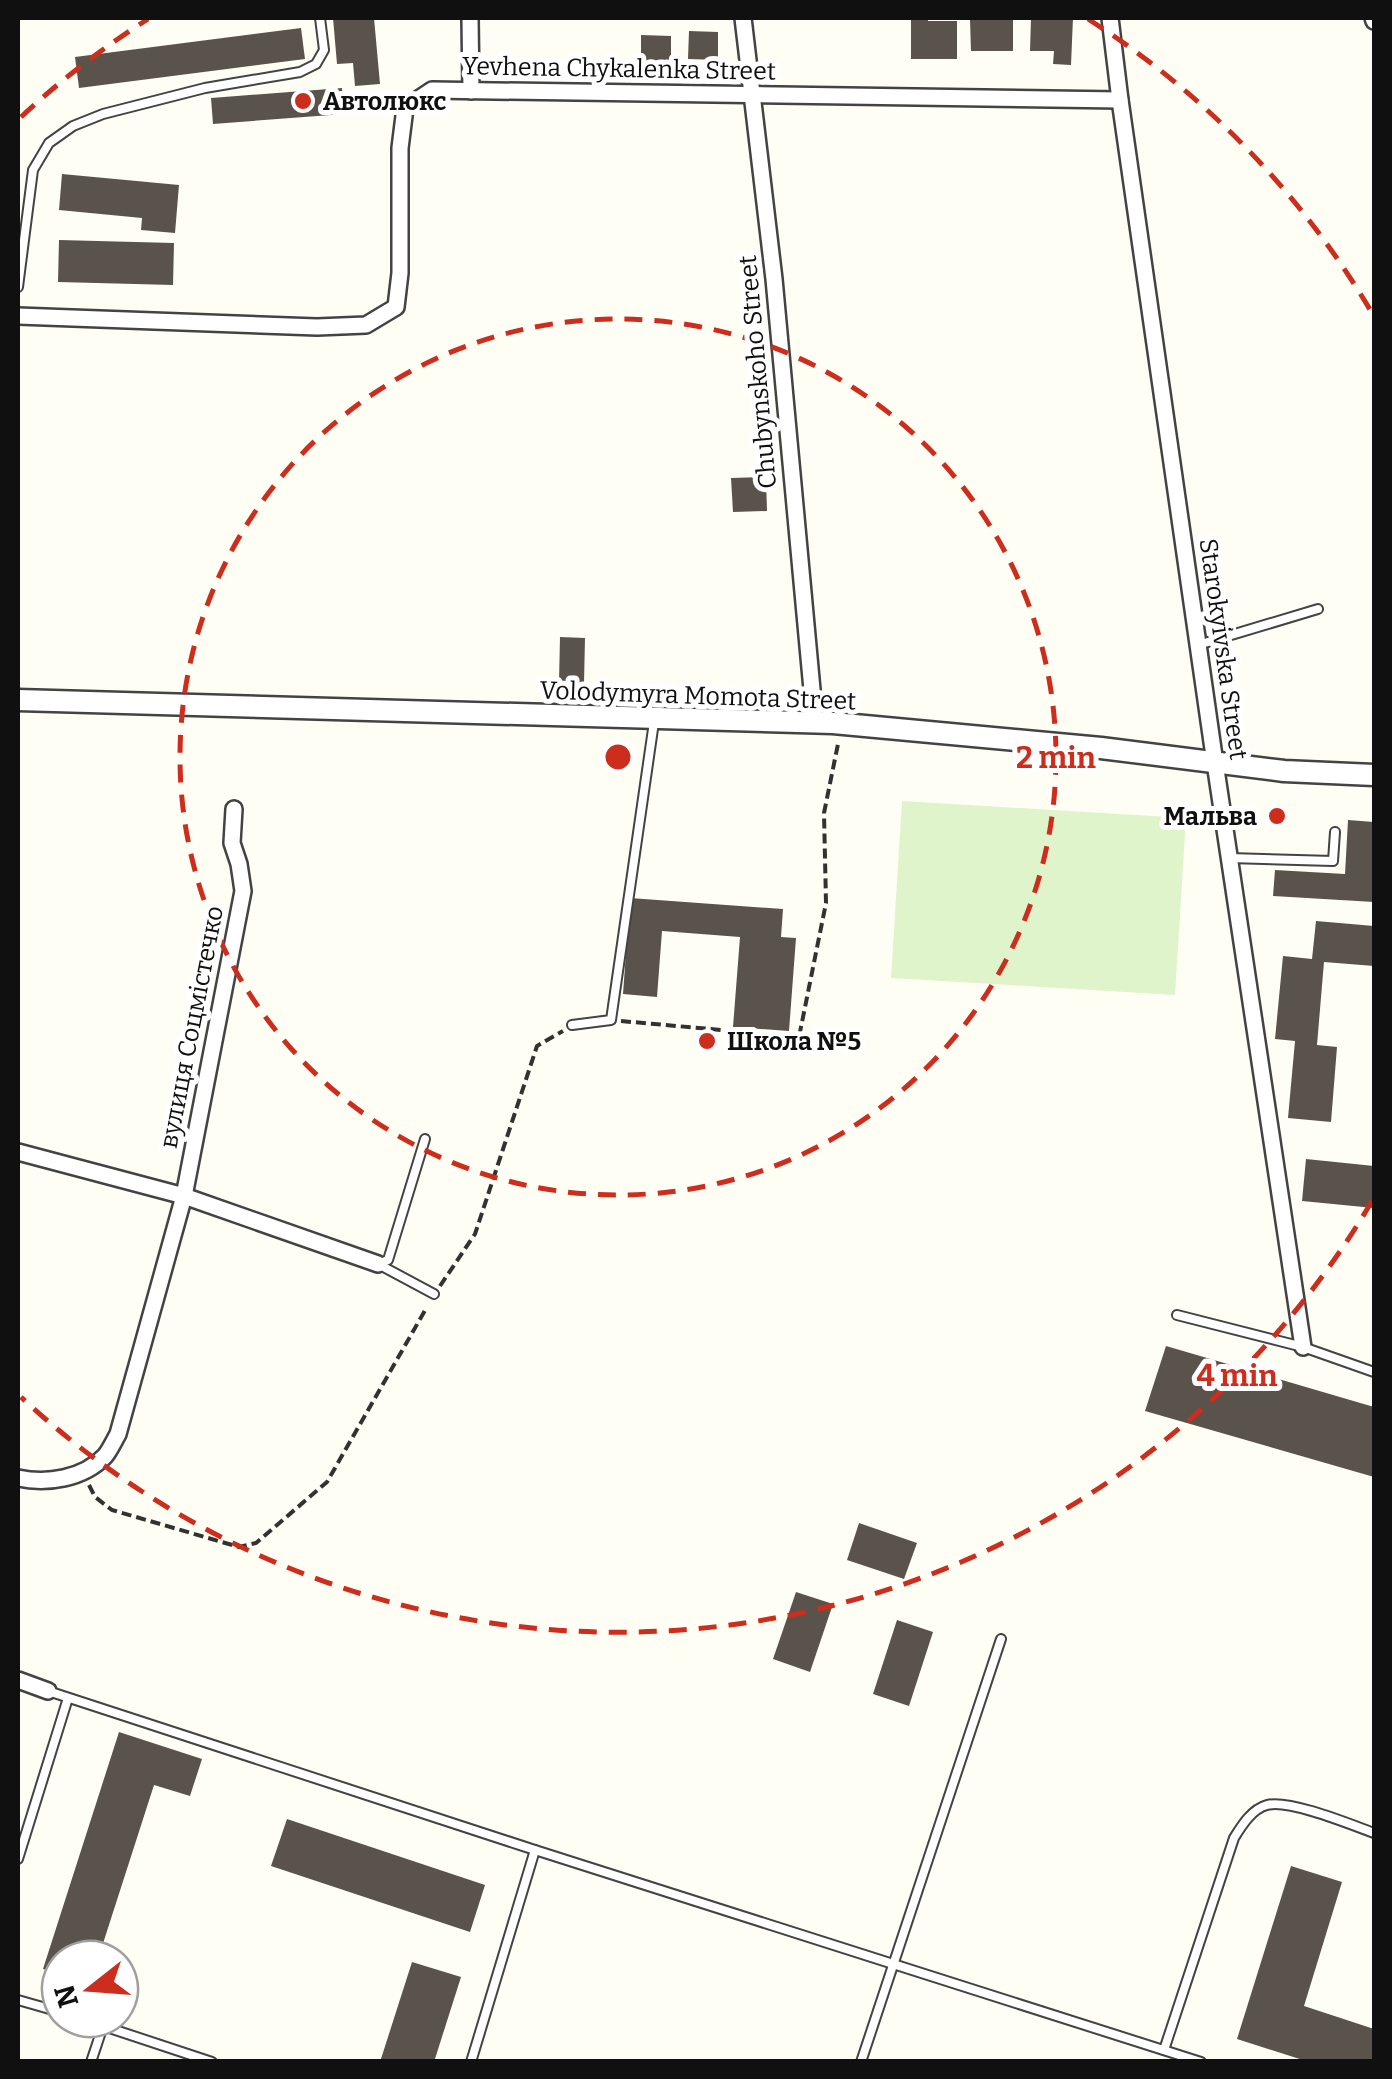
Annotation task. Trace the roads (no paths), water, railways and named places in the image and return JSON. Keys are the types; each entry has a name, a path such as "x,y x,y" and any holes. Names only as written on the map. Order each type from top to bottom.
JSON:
{"street":[{"path":"470,18 471,90"},
{"name":"Chubynskoho Street","path":"743,18 774,279 815,722"},
{"name":"Starokyivska Street","path":"1110,18 1215,763 1303,1347"},
{"name":"Yevhena Chykalenka Street","path":"18,316 316,328 366,325 396,306 400,273 400,148 406,108 432,90 1120,100"},
{"name":"Volodymyra Momota Street","path":"18,700 842,723 1100,748 1284,772 1374,775"},
{"name":"вулиця Соцмістечко","path":"18,1478 53,1481 82,1472 105,1456 118,1434 184,1196 243,891 232,842 234,810"},
{"path":"18,1152 184,1196 378,1264"},
{"path":"18,1680 48,1691"}],"lane":[{"path":"18,286 33,170 49,143 73,126 103,114 205,88 300,72 316,64 324,50 320,18"},
{"path":"1198,645 1318,609"},
{"path":"572,1025 611,1020 654,718"},
{"path":"1229,858 1333,861 1335,832"},
{"path":"378,1264 388,1260 425,1140"},
{"path":"378,1264 434,1294"},
{"path":"1177,1315 1303,1347 1374,1372"},
{"path":"861,2062 1002,1639"},
{"path":"48,1691 1201,2062"},
{"path":"18,1859 68,1698"},
{"path":"1164,2050 1234,1838 1248,1818 1267,1805 1289,1805 1374,1833"},
{"path":"471,2062 534,1850"},
{"path":"140,2038 212,2062"}],"place":[{"name":"Автолюкс","path":"303,101"},
{"name":"Мальва","path":"1277,816"},
{"name":"Школа №5","path":"707,1041"}]}
